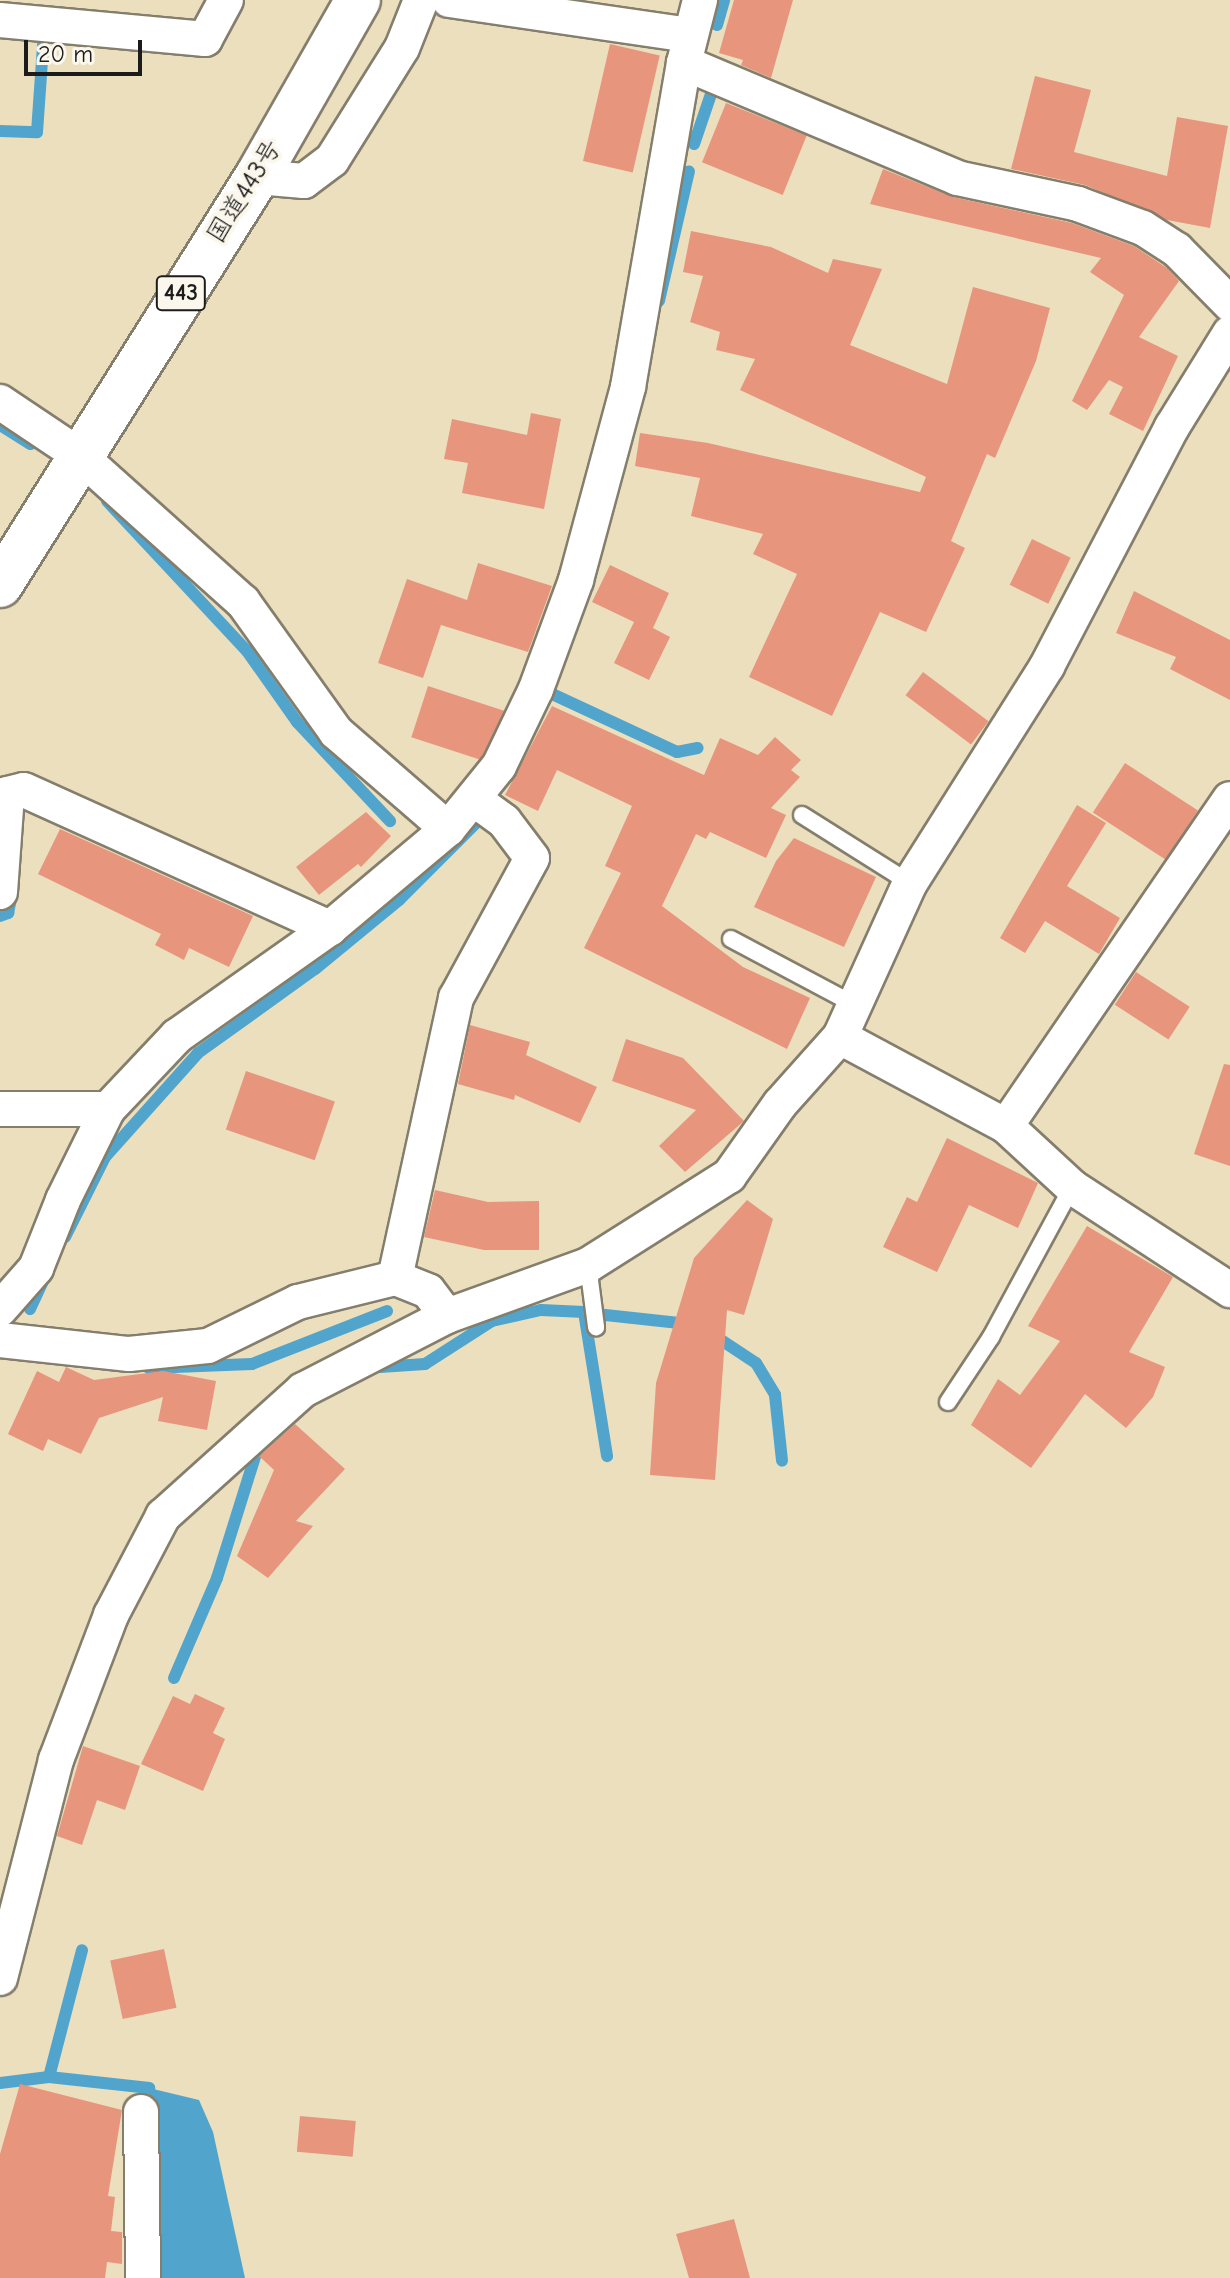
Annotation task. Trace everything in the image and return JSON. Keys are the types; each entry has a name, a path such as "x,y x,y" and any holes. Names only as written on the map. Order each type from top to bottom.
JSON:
{"highway":[{"name":"国道443号","path":"0,585 79,455 257,177 358,0"}],"street":[{"path":"0,20 205,39 226,0"},
{"path":"257,177 304,181 332,160 402,48 421,0"},
{"path":"449,0 687,49 957,178 1078,204 1143,228 1177,250 1230,304"},
{"path":"0,1309 36,1268 63,1200 108,1109 177,1036 330,928 448,829 476,801 499,766 536,689 576,580 628,387 687,49 700,0"},
{"path":"0,1978 56,1760 111,1615 163,1516 303,1390 447,1316 590,1280 729,1176 780,1104 840,1037 910,883 1047,666 1172,427 1228,340"},
{"path":"0,402 79,455 243,602 336,732 448,829"},
{"path":"0,892 7,794 24,790 330,928"},
{"path":"1006,1126 1230,799"},
{"path":"395,1278 456,998 532,858 511,828 476,801"},
{"path":"840,1037 1006,1126 1072,1187 1230,1290"},
{"path":"0,1109 108,1109"},
{"path":"0,1340 129,1354 208,1346 298,1302 395,1278 428,1291 447,1316"},
{"path":"141,2112 143,2278"}],"lane":[{"path":"802,815 910,883"},
{"path":"731,939 853,1004"},
{"path":"948,1402 991,1337 1072,1187"},
{"path":"590,1280 596,1327"}],"water":[{"path":"149,2088 199,2100 213,2132 245,2278 158,2278"}],"building":[{"path":"734,0 793,0 771,78 741,65 743,60 719,53"},
{"path":"610,44 660,55 633,172 583,161"},
{"path":"1035,76 1091,90 1074,152 1167,176 1177,117 1228,126 1210,228 1167,220 1085,185 1011,169"},
{"path":"726,103 807,136 783,195 702,162"},
{"path":"883,169 953,197 1072,223 1134,246 1167,268 1179,281 1139,337 1178,356 1143,431 1109,414 1123,387 1109,380 1087,410 1072,401 1124,295 1090,272 1101,258 870,204"},
{"path":"691,231 771,247 828,273 833,259 882,269 850,345 947,384 973,287 1050,308 1036,361 995,458 987,454 951,541 965,548 926,632 880,612 832,716 749,677 797,574 753,554 763,534 691,516 700,478 635,466 640,433 708,443 920,492 926,477 740,390 755,359 716,350 720,332 690,322 703,276 683,272"},
{"path":"531,413 561,419 544,509 462,493 468,463 444,459 452,419 527,435"},
{"path":"1032,539 1071,558 1048,604 1010,585"},
{"path":"478,563 552,586 528,652 441,625 423,678 378,663 407,579 467,600"},
{"path":"610,565 669,593 653,628 670,637 649,680 614,663 634,622 592,602"},
{"path":"1134,591 1230,640 1230,700 1170,669 1176,657 1116,633"},
{"path":"923,672 988,721 971,745 906,695"},
{"path":"428,686 504,711 487,762 411,737"},
{"path":"552,706 704,775 720,738 758,755 775,737 801,760 791,770 800,777 771,808 786,815 766,858 710,832 706,839 696,834 662,906 743,967 810,998 787,1049 584,948 621,873 605,866 632,806 557,770 538,811 505,795"},
{"path":"1125,763 1198,810 1166,860 1093,812"},
{"path":"1077,805 1106,823 1067,886 1120,918 1099,954 1045,921 1025,953 1000,938"},
{"path":"366,812 391,836 361,867 358,864 319,895 296,867"},
{"path":"60,829 253,916 229,967 189,948 184,960 155,945 161,934 38,874"},
{"path":"794,838 876,877 844,947 754,907 776,861"},
{"path":"1136,972 1190,1007 1168,1040 1115,1005"},
{"path":"470,1025 530,1042 526,1055 597,1087 580,1123 515,1095 514,1100 458,1084"},
{"path":"626,1039 683,1058 744,1121 685,1172 659,1146 696,1110 612,1081"},
{"path":"1224,1064 1230,1065 1230,1166 1194,1154"},
{"path":"246,1071 335,1102 315,1160 226,1130"},
{"path":"947,1138 1038,1183 1018,1228 969,1205 937,1272 883,1247 907,1197 917,1202"},
{"path":"435,1190 488,1202 539,1201 539,1250 484,1250 424,1237"},
{"path":"747,1200 773,1219 744,1315 727,1310 715,1480 650,1475 656,1383 694,1258"},
{"path":"1087,1226 1173,1277 1129,1352 1165,1367 1153,1397 1126,1428 1085,1394 1031,1468 971,1425 998,1379 1020,1395 1060,1341 1028,1326"},
{"path":"66,1367 94,1380 163,1371 216,1381 207,1430 158,1421 163,1397 99,1418 81,1454 48,1439 43,1451 8,1434 37,1371 59,1382"},
{"path":"295,1424 345,1469 296,1521 313,1526 268,1578 237,1556 274,1470 259,1456"},
{"path":"195,1694 225,1708 213,1733 225,1739 203,1791 141,1764 173,1696 190,1704"},
{"path":"83,1746 140,1766 125,1810 97,1800 82,1845 57,1836"},
{"path":"164,1949 176,2008 123,2019 110,1960"},
{"path":"20,2084 122,2110 108,2196 115,2197 111,2231 122,2232 122,2264 107,2262 105,2278 0,2278 0,2154"},
{"path":"300,2116 356,2121 353,2157 297,2152"},
{"path":"734,2219 750,2278 689,2278 676,2234"}],"waterway":[{"path":"717,25 724,0"},
{"path":"0,131 37,132 44,33 52,34"},
{"path":"694,144 712,91"},
{"path":"659,301 689,171"},
{"path":"0,425 30,444"},
{"path":"107,501 247,651 297,722 390,821"},
{"path":"550,693 677,752 698,748"},
{"path":"65,1237 105,1157 198,1053 315,969 399,900 477,822"},
{"path":"0,916 8,913 13,889"},
{"path":"30,1309 46,1275"},
{"path":"380,1367 425,1364 492,1321 541,1310 584,1312 607,1456"},
{"path":"149,1368 252,1364 387,1311"},
{"path":"587,1313 688,1324"},
{"path":"712,1334 756,1363 775,1395 782,1461"},
{"path":"174,1678 217,1578 260,1441"},
{"path":"49,2077 82,1950"},
{"path":"0,2083 49,2077 149,2088"}]}
